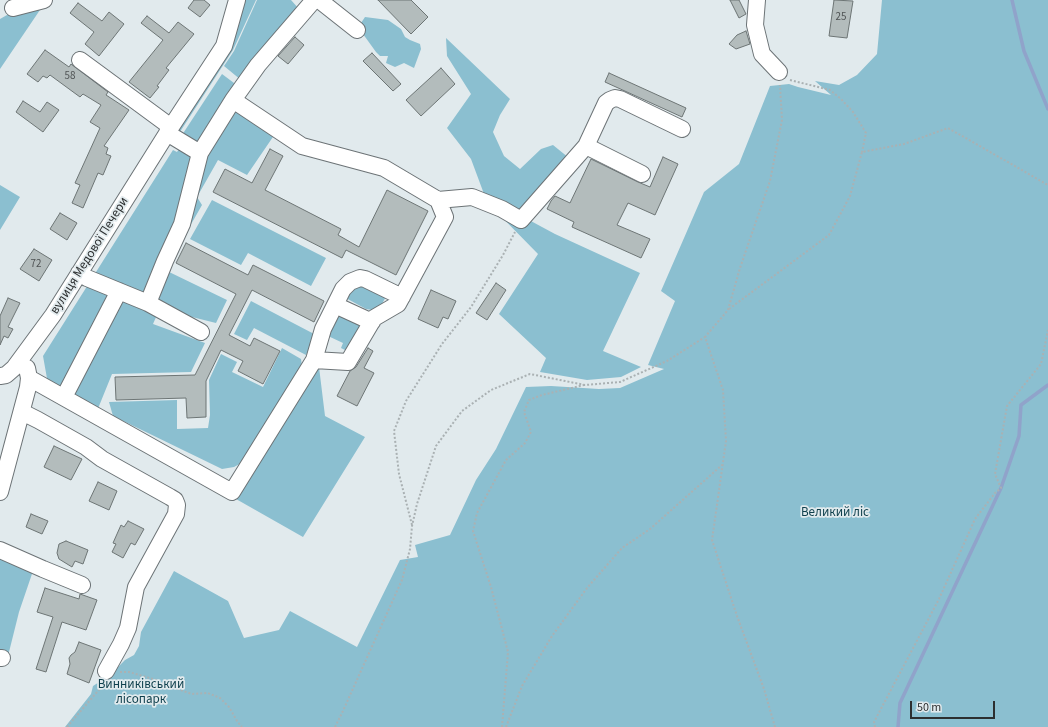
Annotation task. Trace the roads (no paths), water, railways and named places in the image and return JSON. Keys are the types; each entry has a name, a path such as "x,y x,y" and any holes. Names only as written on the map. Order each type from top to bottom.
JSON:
{"street":[{"path":"13,8 44,0"},
{"name":"вулиця Медової Печери","path":"0,376 6,375 10,372 52,315 224,46 237,0"},
{"path":"148,303 182,224 200,153 233,100 258,65 314,0"},
{"path":"319,0 356,30"},
{"path":"757,0 755,25 762,54 779,72"},
{"path":"80,60 200,153"},
{"path":"233,100 302,146 384,168 438,200 472,197 502,209 521,220 586,146 606,103 610,100 614,98 620,99 682,129"},
{"path":"586,146 642,174"},
{"path":"314,360 348,362 374,318 398,304 445,217 438,200"},
{"path":"79,273 87,278 148,303 201,332"},
{"path":"29,378 232,492 314,360 322,329 346,285 360,278 370,280 402,296"},
{"path":"64,397 119,291"},
{"path":"335,305 372,322"},
{"path":"0,492 22,412 29,378 22,357"},
{"path":"22,412 86,447 102,459 175,500 177,504 176,514 136,587 128,628 110,675"},
{"path":"0,550 82,585"}],"waterway":[{"path":"1012,0 1024,51 1048,109"},
{"path":"898,727 900,703 1001,488 1019,436 1021,405 1048,385"}],"park label":[{"name":"Великий ліс","path":"835,513"},
{"name":"Винниківський лісопарк","path":"141,692"}]}
